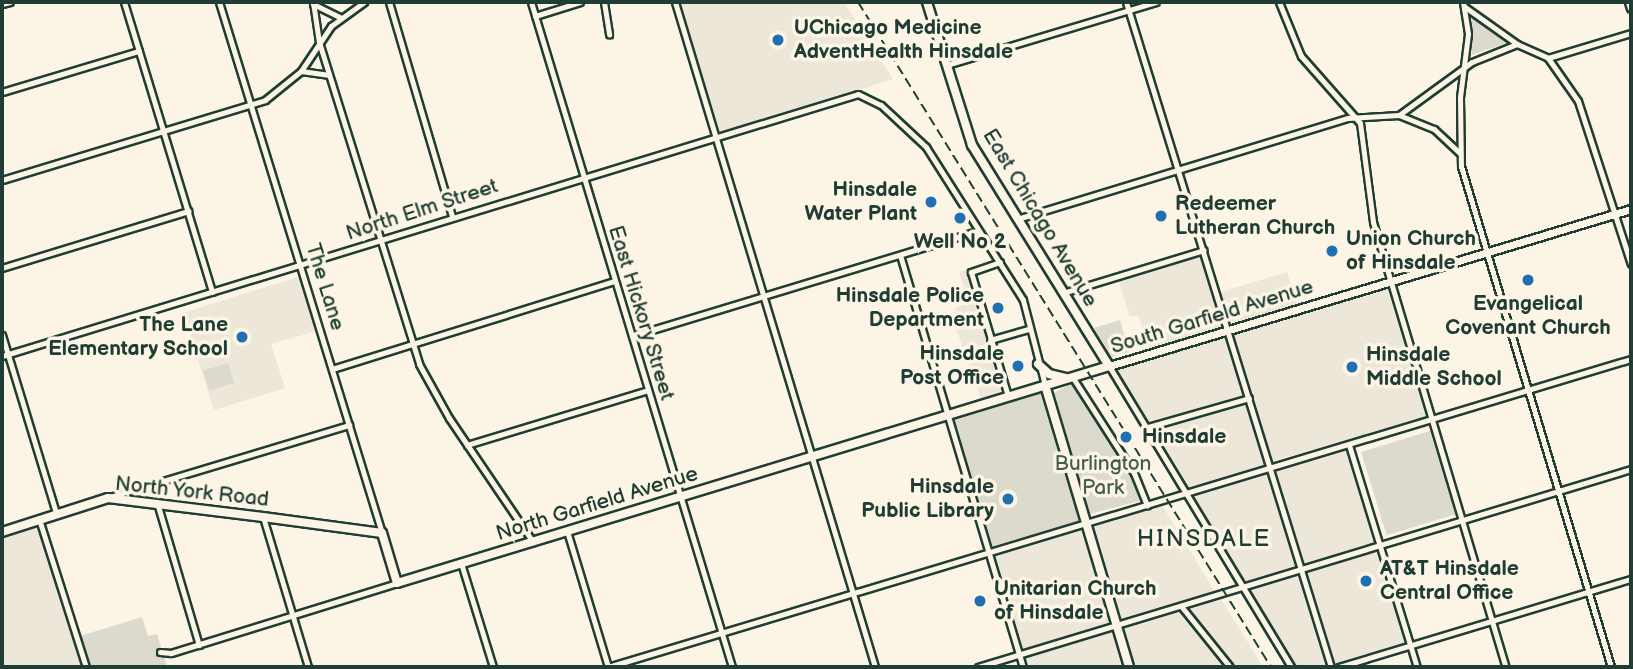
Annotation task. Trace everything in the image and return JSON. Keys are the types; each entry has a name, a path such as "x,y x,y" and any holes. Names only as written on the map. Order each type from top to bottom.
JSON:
{"main road":[{"name":"East Chicago Avenue","path":"927,2 972,145 1109,366"},
{"path":"1038,364 1052,376 1073,378"},
{"name":"South Garfield Avenue","path":"1045,385 1109,366"},
{"name":"North Garfield Avenue","path":"397,583 1045,385"},
{"path":"1045,385 1129,667"},
{"name":"North York Road","path":"2,531 108,498 382,533"},
{"name":"The Lane","path":"382,533 397,583"}],"street":[{"path":"2,4 10,2"},
{"path":"124,2 212,292"},
{"name":"The Lane","path":"219,2 382,533"},
{"path":"2,180 274,96 301,71 319,42 340,17 364,2"},
{"path":"389,2 452,216"},
{"name":"East Hickory Street","path":"531,2 732,667"},
{"path":"535,16 580,2"},
{"path":"604,2 609,35"},
{"path":"675,2 875,667"},
{"path":"1126,2 1331,667"},
{"path":"947,65 1156,2"},
{"path":"1279,2 1301,56 1357,116 1370,211 1506,667"},
{"path":"1629,2 1631,8"},
{"path":"313,3 340,17"},
{"path":"313,3 319,42 412,345 431,387 533,542"},
{"path":"1464,4 1517,44 1548,58 1578,100 1631,264"},
{"path":"1464,4 1460,153 1611,667"},
{"path":"1548,58 1631,33"},
{"path":"1399,115 1463,68 1517,44"},
{"path":"2,92 139,51"},
{"path":"301,71 329,76"},
{"name":"North Elm Street","path":"5,355 301,266 452,216 858,94 875,100 921,140 1000,262 1023,300 1028,329 1045,385"},
{"path":"1017,219 1357,116 1399,115 1434,129 1460,153"},
{"name":"South Garfield Avenue","path":"1109,366 1631,209"},
{"path":"2,268 188,211"},
{"path":"632,337 978,231"},
{"path":"1063,293 1204,250"},
{"path":"900,255 1023,667"},
{"path":"1000,262 971,272 1008,396"},
{"path":"332,369 615,281"},
{"path":"990,340 1028,329"},
{"path":"2,335 5,355 56,513"},
{"path":"567,531 608,667 1631,359"},
{"path":"1109,366 1291,667"},
{"path":"1073,378 1133,473 1147,505"},
{"path":"467,444 648,390"},
{"path":"1148,427 1249,398"},
{"path":"108,498 349,425"},
{"path":"1349,445 1417,667"},
{"path":"978,667 1631,469"},
{"path":"158,506 199,645"},
{"path":"263,517 309,667"},
{"path":"39,519 86,667"},
{"path":"461,563 493,667"},
{"path":"1339,667 1631,579"},
{"name":"North Garfield Avenue","path":"160,652 171,653 199,645 397,583"},
{"path":"1181,606 1230,667"}],"shaded area":[{"name":"UChicago Medicine AdventHealth Hinsdale","path":"675,2 844,2 893,79 716,136"},
{"path":"1203,253 1226,328 1150,351 1138,315 1130,317 1118,279"},
{"path":"969,269 1004,392 981,399 955,326 960,324 955,308 969,303 959,272"},
{"path":"1287,272 1298,308 1231,329 1220,292"},
{"name":"The Lane Elementary School","path":"301,276 317,331 271,344 285,388 214,410 183,313"},
{"name":"Hinsdale Middle School","path":"1389,285 1427,417 1268,462 1230,330"},
{"path":"1227,336 1266,466 1189,487 1115,368"},
{"path":"1349,448 1378,543 1303,565 1274,471"},
{"path":"1269,473 1296,567 1244,582 1190,496"},
{"path":"1162,505 1215,592 1117,622 1089,526"},
{"path":"44,521 90,667 2,667 2,536"},
{"path":"1085,527 1125,667 1026,667 991,553"},
{"path":"1380,549 1407,644 1332,666 1305,570"},
{"path":"1299,574 1328,667 1296,667 1247,589"},
{"path":"1220,597 1263,667 1232,667 1185,607"},
{"path":"1180,609 1227,667 1131,667 1119,627"}],"green space":[{"path":"1472,17 1504,39 1506,43 1472,55"},
{"path":"1120,320 1129,352 1112,357 1094,328"},
{"path":"228,363 234,383 209,391 203,371"},
{"name":"Burlington Park","path":"1073,383 1129,470 1140,501 1089,514 1053,393"},
{"path":"1044,392 1081,521 989,547 952,418"},
{"path":"1430,431 1455,514 1387,535 1361,452"},
{"path":"142,617 148,636 157,634 167,667 90,667 80,636"}],"railway":[{"path":"858,2 1271,667"}],"place":[{"name":"UChicago Medicine AdventHealth Hinsdale","path":"778,40"},
{"name":"Hinsdale Water Plant","path":"931,202"},
{"name":"Redeemer Lutheran Church","path":"1161,216"},
{"name":"Well No 2","path":"960,218"},
{"name":"Union Church of Hinsdale","path":"1332,251"},
{"name":"Evangelical Covenant Church","path":"1528,280"},
{"name":"Hinsdale Police Department","path":"998,308"},
{"name":"The Lane Elementary School","path":"242,337"},
{"name":"Hinsdale Post Office","path":"1018,366"},
{"name":"Hinsdale Middle School","path":"1352,367"},
{"name":"Hinsdale","path":"1126,437"},
{"name":"Hinsdale Public Library","path":"1008,499"},
{"name":"AT&T Hinsdale Central Office","path":"1366,581"},
{"name":"Unitarian Church of Hinsdale","path":"980,601"}],"district":[{"name":"HINSDALE","path":"1204,539"}]}
